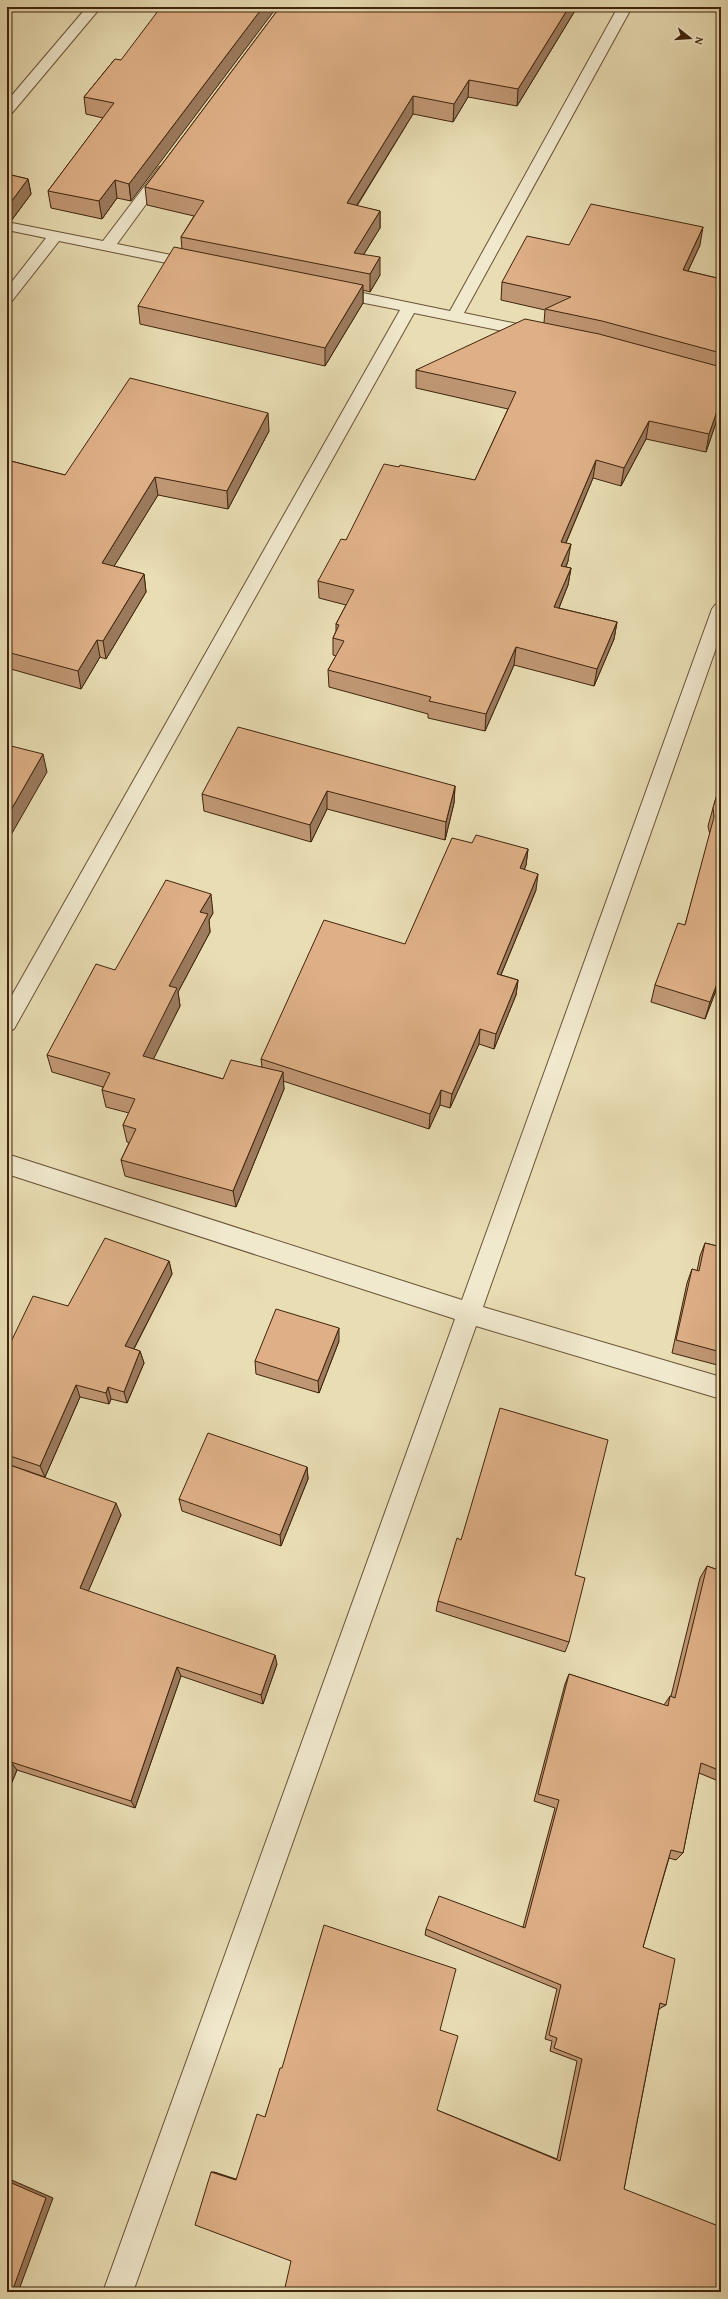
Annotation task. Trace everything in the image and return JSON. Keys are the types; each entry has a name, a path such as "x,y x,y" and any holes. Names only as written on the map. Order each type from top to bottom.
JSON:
{"street":[{"path":"7,110 94,7"},
{"path":"455,315 625,7"},
{"path":"107,246 173,158"},
{"path":"7,226 208,267"},
{"path":"7,298 55,236"},
{"path":"316,288 553,336"},
{"path":"7,1024 408,307"},
{"path":"118,2292 721,609"},
{"path":"7,1164 468,1313 721,1388"}],"building":[{"path":"161,7 263,7 129,184 115,180 99,201 48,191 114,103 84,97 115,59 121,60"},
{"path":"280,7 569,7 518,89 469,80 454,104 413,96 347,203 380,211 354,253 380,257 370,274 181,237 204,201 145,187"},
{"path":"7,174 28,179 8,206 7,205"},
{"path":"591,204 703,227 683,270 721,279 721,353 602,321 545,309 571,297 502,282 527,236 569,245"},
{"path":"174,247 363,285 325,348 138,306"},
{"path":"525,319 599,334 721,367 721,400 709,434 649,421 624,468 596,460 561,542 571,544 561,566 571,568 554,607 617,622 597,669 516,647 486,714 429,701 431,697 328,670 344,641 333,638 339,625 336,624 354,590 318,581 341,539 346,540 384,464 399,467 400,465 475,480 516,392 416,370"},
{"path":"130,378 268,413 227,491 155,477 102,563 144,574 103,641 97,640 78,671 7,652 7,460 65,475"},
{"path":"238,727 455,786 446,822 327,791 310,825 202,794"},
{"path":"7,745 43,754 7,817"},
{"path":"721,781 721,976 710,1002 655,985 678,923 685,925 714,817 713,808"},
{"path":"476,835 528,849 520,868 538,874 497,974 518,980 496,1034 480,1029 452,1094 441,1090 430,1114 261,1059 324,920 405,944 452,838 472,843"},
{"path":"166,880 211,894 200,912 208,914 169,986 177,988 143,1056 223,1079 231,1060 283,1072 233,1191 121,1160 136,1129 123,1125 135,1099 102,1090 110,1073 47,1055 96,964 115,970"},
{"path":"105,1238 169,1261 125,1346 140,1351 124,1392 108,1387 106,1393 76,1385 40,1466 7,1455 7,1350 33,1296 68,1306"},
{"path":"705,1243 721,1247 721,1352 676,1340 692,1269 699,1271"},
{"path":"276,1309 339,1328 318,1381 255,1361"},
{"path":"500,1408 608,1440 575,1575 585,1578 569,1642 438,1601 457,1538 461,1540"},
{"path":"208,1433 307,1467 280,1535 179,1499"},
{"path":"7,1464 116,1503 80,1588 275,1655 261,1695 177,1667 131,1801 11,1762 7,1771"},
{"path":"707,1566 721,1571 721,1771 701,1763 683,1853 671,1850 643,1947 675,1959 666,2005 660,2003 624,2189 721,2227 721,2292 372,2292 362,2288 361,2292 284,2292 291,2261 195,2225 211,2172 236,2180 257,2114 265,2117 280,2068 282,2068 324,1925 456,1969 440,2030 458,2036 437,2110 560,2161 582,2059 554,2048 557,2038 549,2035 561,1985 426,1929 439,1896 525,1928 559,1800 538,1794 569,1674 668,1706 670,1696 675,1698"},
{"path":"7,2181 46,2198 13,2289 7,2286"}]}
